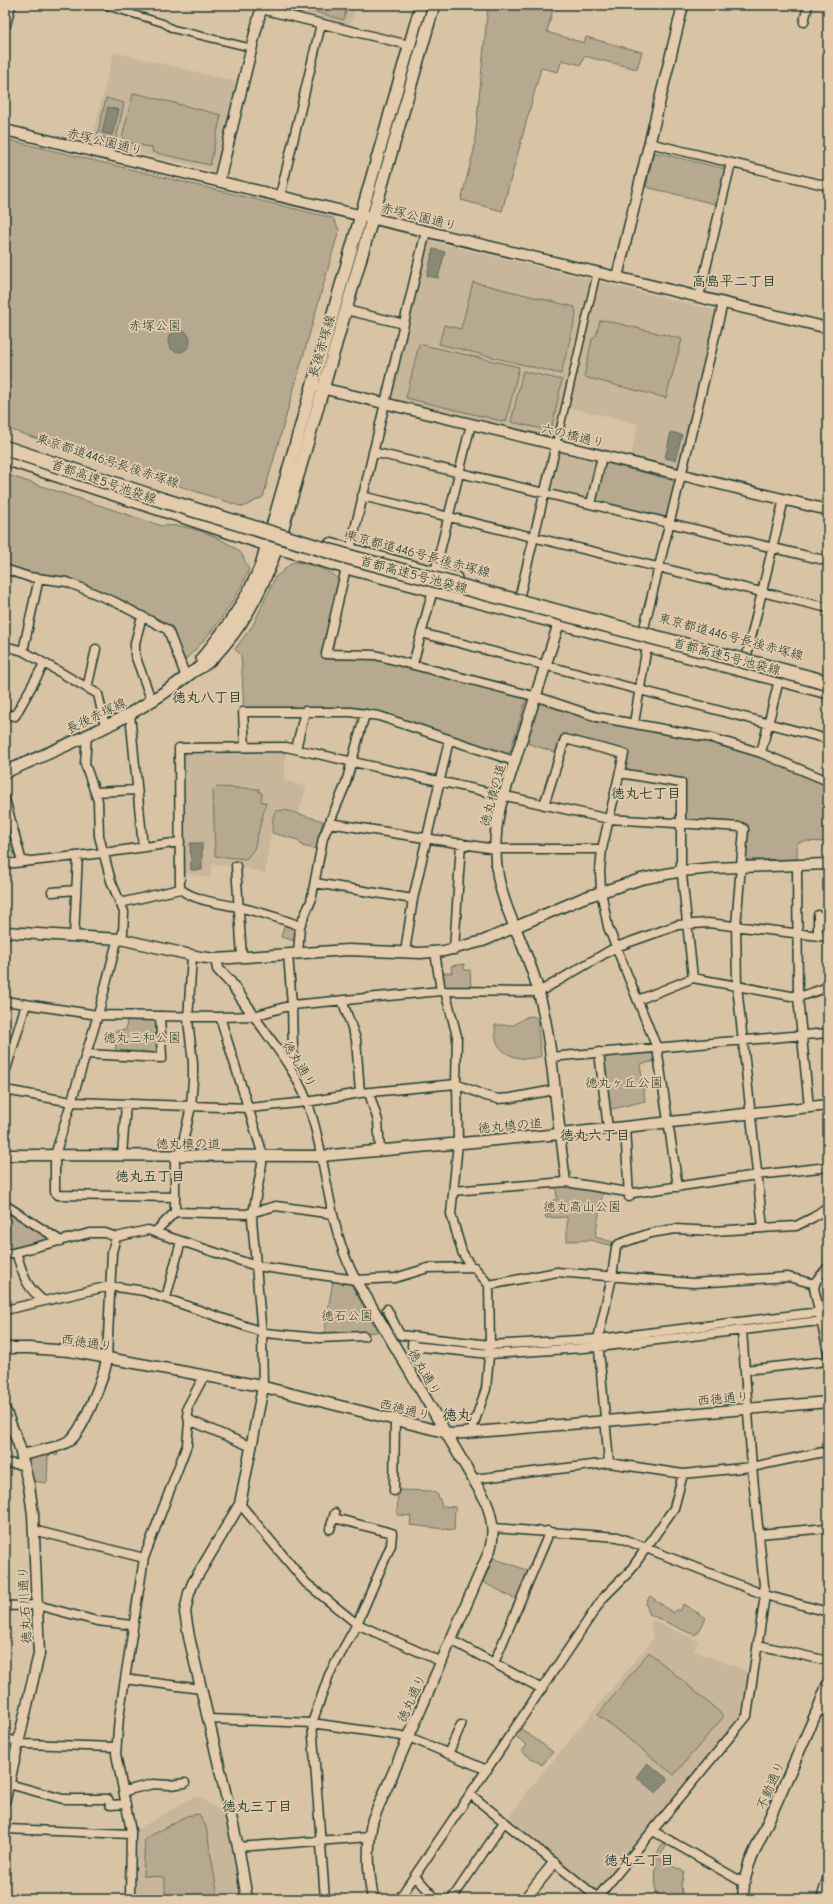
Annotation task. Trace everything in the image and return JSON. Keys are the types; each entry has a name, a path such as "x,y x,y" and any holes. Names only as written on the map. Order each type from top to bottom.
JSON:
{"highway":[{"name":"首都高速5号池袋線","path":"5,448 162,500 327,551 828,683"},
{"name":"首都高速5号池袋線","path":"5,454 274,541 828,688"}],"main road":[{"name":"長後赤塚線","path":"5,772 87,736 130,714 152,702 204,666 226,644 245,617 263,584 272,546 271,528 421,5"},
{"name":"長後赤塚線","path":"272,546 282,531 434,5"},
{"name":"東京都道446号長後赤塚線","path":"5,441 271,528 828,676"},
{"path":"5,459 272,546 346,568 828,693"}],"street":[{"path":"5,24 10,5"},
{"path":"103,5 163,23 173,29 252,48"},
{"path":"617,277 683,5"},
{"path":"804,22 808,5"},
{"path":"219,181 262,7 321,24 409,45"},
{"path":"280,196 321,24"},
{"name":"赤塚公園通り","path":"5,130 828,328"},
{"path":"650,143 828,186"},
{"path":"699,297 731,163"},
{"path":"350,550 426,231"},
{"path":"520,595 597,272"},
{"path":"644,628 723,303"},
{"path":"346,310 404,324"},
{"name":"六の橋通り","path":"311,386 828,510"},
{"path":"435,572 471,424"},
{"path":"373,452 828,561"},
{"path":"590,504 602,456"},
{"path":"362,496 828,608"},
{"path":"747,655 784,499"},
{"path":"346,568 326,654 375,655 535,697 597,718 634,723 712,738 760,753 828,781"},
{"path":"5,569 29,577 67,582 115,602 168,630 190,675"},
{"path":"23,651 39,578"},
{"path":"413,664 433,590"},
{"path":"142,616 135,643 135,655 152,702"},
{"name":"徳丸槙の道","path":"5,1155 321,1156 560,1134 550,1057 539,992 500,890 495,849 496,827 503,796 559,623"},
{"path":"422,633 828,740"},
{"path":"5,646 23,651 98,694 105,726"},
{"path":"634,723 647,646"},
{"path":"87,688 96,649"},
{"path":"5,714 15,716 44,664"},
{"path":"760,753 779,680"},
{"path":"245,747 243,712 305,711 365,714 379,716 514,761"},
{"path":"296,749 305,711"},
{"path":"130,714 143,847"},
{"path":"289,1066 293,1052 293,954 300,926 311,901 323,838 345,786 365,714"},
{"path":"87,736 85,764 98,801 98,836 110,881 124,912 123,933 116,945 98,1015 55,1155 55,1192 58,1195 175,1198"},
{"path":"544,805 565,739 624,754 602,849 600,870 601,891 606,921 657,1048 678,1187"},
{"path":"405,952 413,899 449,740"},
{"path":"180,889 179,748 245,747 296,749 609,819 741,827 744,829 736,926 737,986 763,1228"},
{"path":"620,773 681,783 682,871 689,924 693,978"},
{"path":"96,792 137,790"},
{"path":"5,799 22,862"},
{"path":"329,823 495,849 602,849"},
{"path":"5,864 103,853 180,842"},
{"path":"454,950 461,843"},
{"path":"74,936 78,856"},
{"path":"5,932 120,939 192,956 216,959 348,950 435,952 454,950 483,941 601,891 634,881 682,871 741,866 828,864"},
{"path":"797,865 796,934 798,997 810,1107"},
{"path":"236,866 242,957"},
{"path":"315,883 413,899"},
{"path":"120,903 180,889 200,898 276,916 300,926"},
{"path":"52,892 76,890"},
{"path":"818,915 818,936"},
{"path":"5,1001 98,1015 220,1017 254,1016 292,1005 443,991 539,992 616,947 667,928 689,924 736,926 828,937"},
{"path":"435,952 443,991 457,1036 456,1084 458,1143 451,1214 462,1252 471,1267"},
{"path":"155,1232 175,1212 178,1156 191,1106 192,1063 188,1016 192,956"},
{"name":"徳丸通り","path":"216,959 218,969 231,983 289,1066 297,1080 307,1102 321,1156 333,1214 346,1259 356,1280 486,1501 493,1528 493,1540 490,1550 376,1810 369,1837 368,1863 373,1899"},
{"path":"638,1000 693,978 798,997 828,987"},
{"path":"342,1000 356,1039 360,1093"},
{"path":"5,1073 26,1004"},
{"path":"86,1054 162,1058 160,1016"},
{"path":"220,1017 249,1108 262,1156 253,1213 261,1331 263,1387 240,1504 193,1583 186,1602 186,1621 238,1847 247,1899"},
{"path":"550,1057 828,1033"},
{"path":"600,1052 608,1129"},
{"path":"5,1090 72,1102 249,1108 307,1102 360,1093 456,1084 486,1096 498,1099 554,1090"},
{"path":"369,1093 378,1121 380,1150"},
{"path":"122,1155 126,1104"},
{"path":"566,1182 560,1134 828,1105"},
{"path":"625,1127 629,1195"},
{"path":"454,1191 566,1182 629,1195 757,1175 828,1167"},
{"path":"5,1206 61,1240"},
{"path":"175,1212 253,1213 276,1206 333,1214"},
{"path":"609,1463 598,1343 612,1277 616,1247 619,1244 641,1235 675,1230 713,1231 796,1226 805,1223 828,1206"},
{"path":"5,1255 94,1232 105,1233 116,1237 148,1230 256,1266 356,1280 395,1278 428,1268 474,1267 479,1271 489,1285 490,1354 486,1390 471,1432"},
{"path":"5,1463 24,1460 60,1445 75,1436 81,1427 106,1368 112,1252 116,1237"},
{"path":"166,1298 180,1241"},
{"path":"16,1252 27,1284 44,1301"},
{"path":"828,1267 815,1284 819,1312 824,1321 828,1352"},
{"path":"489,1285 557,1272 693,1283 788,1277 815,1284"},
{"path":"5,1310 110,1286 144,1291 261,1331 319,1338 364,1336"},
{"path":"388,1309 400,1335 490,1345 598,1343 828,1311"},
{"path":"413,1337 412,1346 490,1354 824,1321"},
{"path":"470,1794 598,1899 747,1716 765,1596 752,1467 742,1330"},
{"name":"西徳通り","path":"5,1348 46,1349 107,1358 263,1387 452,1434 828,1402"},
{"path":"745,1370 828,1361"},
{"path":"130,1899 131,1834 116,1747 132,1625 144,1558 187,1445 189,1420 187,1408 204,1376"},
{"name":"徳丸石川通り","path":"5,1410 24,1460 29,1486 34,1530 39,1654 5,1799"},
{"path":"189,1420 252,1446"},
{"path":"394,1491 396,1420"},
{"path":"473,1479 609,1463 683,1474 752,1467 828,1451"},
{"path":"399,1899 603,1598 630,1571 674,1508 683,1474"},
{"path":"240,1504 306,1583 357,1624 442,1662"},
{"path":"325,1899 312,1723 329,1675 357,1624 391,1545 392,1531 334,1515 330,1529"},
{"path":"493,1528 618,1537 765,1596 828,1612"},
{"path":"759,1534 828,1528"},
{"path":"34,1530 144,1558"},
{"path":"494,1663 547,1538 548,1531"},
{"path":"5,1606 37,1605 97,1621 132,1625"},
{"path":"451,1640 542,1689"},
{"path":"758,1645 828,1661"},
{"path":"125,1679 201,1689"},
{"name":"不動通り","path":"744,1899 744,1883 749,1864 818,1709 828,1683"},
{"path":"818,1709 828,1713"},
{"path":"208,1719 312,1723 409,1737 486,1770"},
{"path":"448,1754 461,1725"},
{"path":"5,1738 18,1743 116,1747"},
{"path":"124,1791 153,1784 170,1785 185,1783"},
{"path":"9,1784 63,1799 108,1799 110,1805 126,1804"},
{"path":"452,1899 504,1822"},
{"path":"5,1829 131,1834"},
{"path":"653,1831 744,1883"},
{"path":"238,1847 369,1837"},
{"path":"525,1899 554,1863"},
{"path":"415,1876 436,1899"},
{"path":"821,1899 828,1876"}],"shaded area":[{"path":"271,5 356,5 350,27"},
{"path":"114,52 237,82 216,171 91,142"},
{"path":"108,107 119,110 112,135 102,133"},
{"path":"429,241 590,279 592,282 555,435 552,437 391,399 390,396 427,242"},
{"path":"433,249 445,252 438,278 427,276"},
{"path":"601,282 714,310 716,312 679,466 676,467 631,456 638,424 568,407 598,284"},
{"path":"179,330 183,331 189,337 189,345 183,351 179,352 175,351 169,345 168,341 169,337 175,331"},
{"path":"671,432 682,435 675,460 665,458"},
{"path":"560,452 597,461 598,464 590,498 587,500 551,492 549,488 557,453"},
{"path":"186,750 286,751 284,780 306,787 299,813 286,810 274,810 265,873 236,866 212,864 210,878 183,873 182,755"},
{"path":"190,843 202,843 202,870 191,870"},
{"path":"653,1620 698,1641 694,1651 750,1672 744,1715 598,1892 594,1892 510,1822 509,1817 526,1793 653,1639 650,1623"},
{"path":"647,1763 668,1779 656,1793 636,1777"},
{"path":"193,1797 199,1797 225,1814 241,1899 133,1899 135,1834 137,1830"}],"green space":[{"path":"291,5 347,5 344,20"},
{"path":"488,5 554,5 547,32 584,43 586,37 642,52 637,69 584,56 581,65 562,60 558,72 541,68 502,211 461,200 474,150"},
{"path":"416,38 420,39 374,199 369,197"},
{"path":"135,93 221,115 210,165 152,152 153,148 123,141 122,138 133,94"},
{"path":"106,98 124,103 116,140 97,136"},
{"name":"赤塚公園","path":"5,139 333,218 339,230 263,497 243,507 5,428"},
{"path":"654,152 726,169 718,202 715,204 646,187"},
{"path":"473,282 575,307 576,315 561,374 439,344 444,325 461,329"},
{"path":"604,320 682,339 666,398 584,377 592,339 596,336 600,321"},
{"path":"419,344 519,367 506,422 406,398"},
{"path":"523,371 562,380 551,431 511,422"},
{"path":"606,463 673,480 675,483 667,517 663,519 596,502 594,499 602,465"},
{"path":"5,474 162,526 182,527 202,532 222,540 239,551 249,570 236,596 212,631 183,662 173,635 146,616 143,612 114,598 68,580 48,575 30,575 5,565"},
{"path":"293,562 320,568 332,574 340,582 323,652 329,659 373,659 384,661 524,697 526,700 510,752 505,754 338,709 244,708 241,655 235,649 253,625 276,576"},
{"path":"553,701 578,713 738,747 828,782 828,842 803,841 797,843 797,859 748,860 745,857 748,824 688,821 684,817 684,780 627,771 624,767 624,758 564,735 562,736 557,753 527,743 536,702"},
{"path":"216,787 259,789 259,792 262,793 261,801 266,803 254,849 246,859 215,856 213,790"},
{"path":"285,810 323,821 316,849 302,846 298,840 272,833 275,811"},
{"path":"5,812 17,856 15,859 5,860"},
{"path":"285,924 295,928 295,941 281,937"},
{"path":"464,964 464,970 470,970 471,988 447,988 443,985 442,973 452,973 451,966"},
{"path":"532,1016 537,1018 541,1056 536,1058 518,1058 508,1054 499,1046 495,1033 495,1025 514,1025 526,1017"},
{"name":"徳丸三和公園","path":"127,1018 155,1019 158,1021 159,1052 156,1054 116,1053 115,1031 126,1030"},
{"name":"徳丸ヶ丘公園","path":"652,1051 656,1054 656,1061 640,1064 645,1101 608,1110 602,1059 605,1055"},
{"name":"徳丸高山公園","path":"569,1185 603,1191 595,1237 613,1242 612,1246 590,1240 567,1241 567,1217 546,1218 545,1215 554,1213 551,1201 557,1199 556,1186"},
{"path":"5,1209 50,1236 49,1240 8,1251 5,1241"},
{"name":"徳石公園","path":"333,1280 350,1282 378,1332 324,1335"},
{"path":"53,1452 58,1453 57,1456 53,1454 48,1456 47,1483 32,1481 27,1458"},
{"path":"398,1490 432,1491 438,1495 442,1506 455,1507 454,1530 410,1525 411,1516 397,1515"},
{"path":"493,1558 529,1571 517,1600 483,1582"},
{"path":"650,1596 673,1613 677,1610 681,1610 683,1604 706,1618 698,1633 694,1635 649,1614 646,1603"},
{"path":"649,1652 724,1716 674,1775 598,1715"},
{"path":"520,1728 553,1752 542,1765 522,1752 527,1745 514,1735"},
{"path":"199,1814 206,1827 218,1897 205,1899 165,1899 165,1877 143,1876 145,1839 186,1816"},
{"path":"664,1841 668,1843 660,1856 661,1860 684,1872 681,1886 683,1899 655,1899 656,1856"}],"district":[{"name":"高島平二丁目","path":"734,281"},
{"name":"徳丸八丁目","path":"207,697"},
{"name":"徳丸七丁目","path":"646,793"},
{"name":"徳丸六丁目","path":"595,1135"},
{"name":"徳丸五丁目","path":"150,1176"},
{"name":"徳丸","path":"457,1415"},
{"name":"徳丸三丁目","path":"257,1806"},
{"name":"徳丸二丁目","path":"639,1860"}]}
